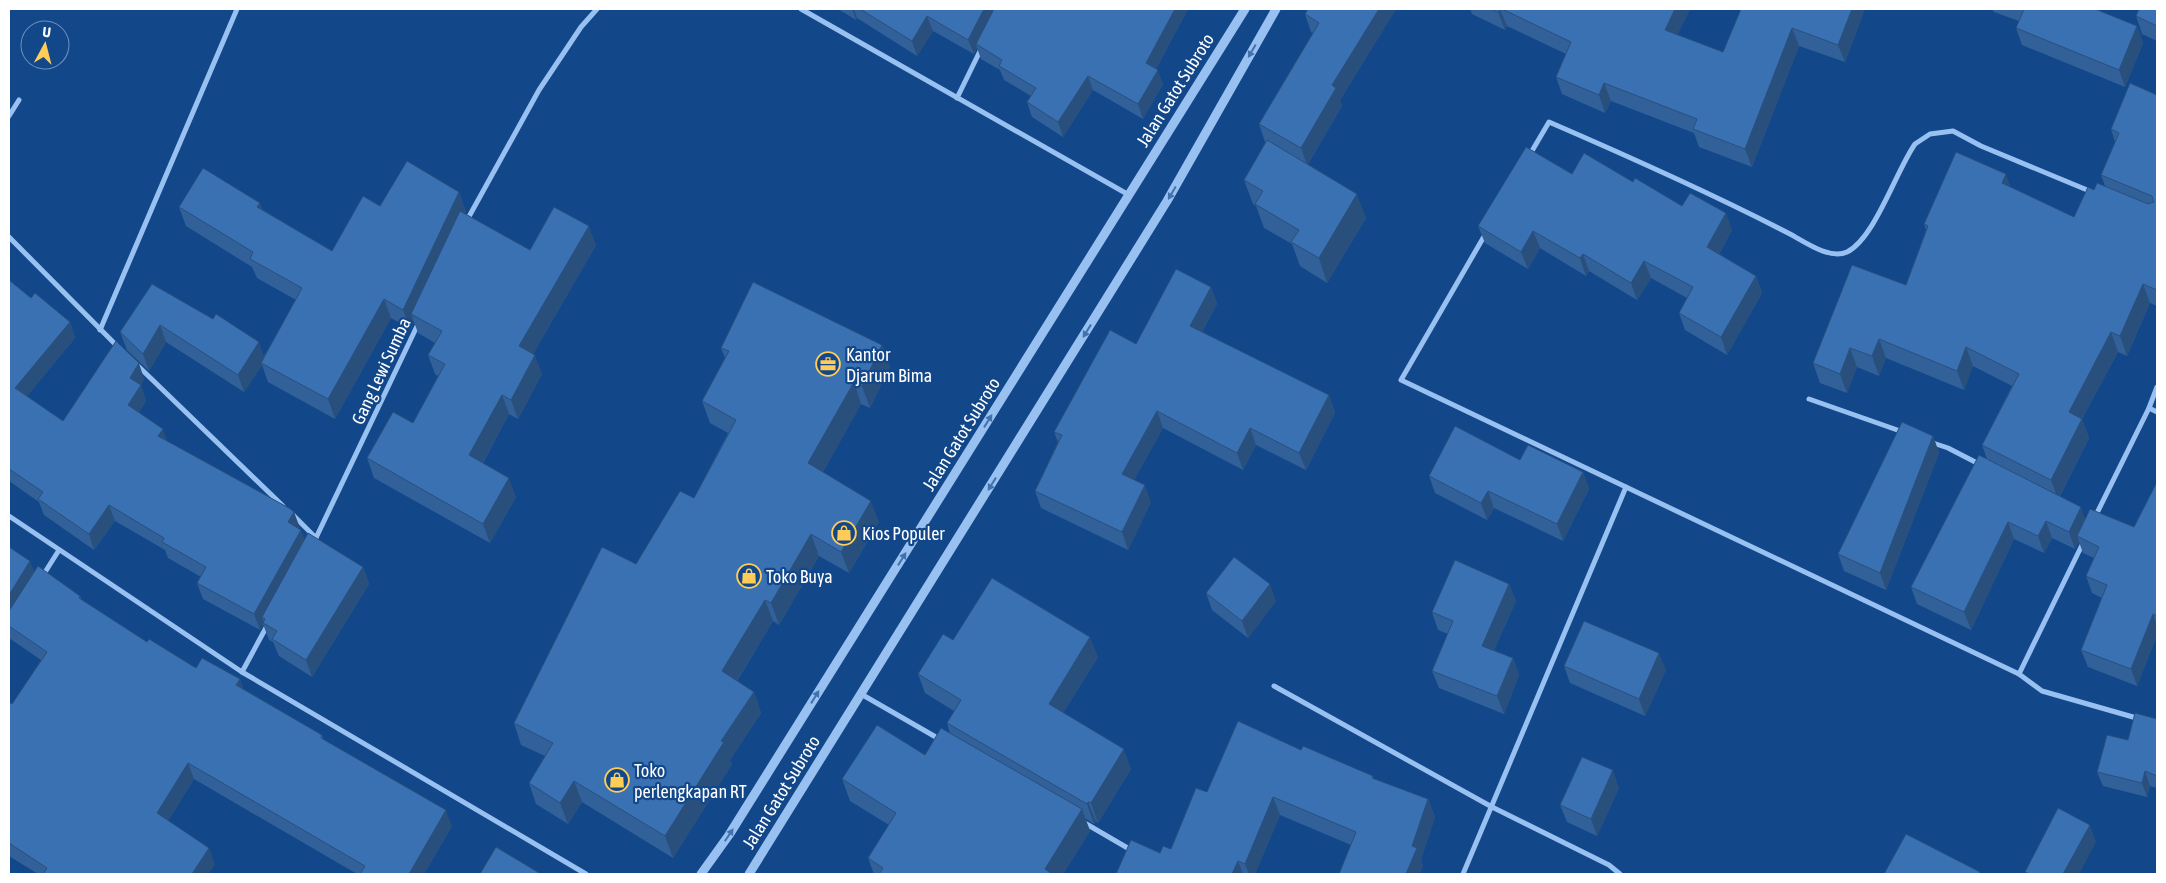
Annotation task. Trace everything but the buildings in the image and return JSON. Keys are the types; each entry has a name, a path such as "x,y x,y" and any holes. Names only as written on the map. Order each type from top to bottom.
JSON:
{"street":[{"path":"100,330 237,9"},
{"path":"465,224 539,90 581,27 598,9"},
{"path":"801,9 1129,195"},
{"name":"Jalan Gatot Subroto","path":"701,874 729,835 1245,9"},
{"name":"Jalan Gatot Subroto","path":"749,874 1167,201 1276,9"},
{"path":"957,98 984,44"},
{"path":"9,116 19,100"},
{"path":"1524,165 1549,122 1644,163 1733,205 1815,247 1832,253 1846,252 1862,241 1911,148 1921,138 1938,132 1953,131 1982,146 2096,194"},
{"path":"1490,225 1402,380 2019,674 2042,691 2148,722"},
{"path":"9,236 122,351"},
{"name":"Gang Lewi Sumba","path":"312,546 423,314"},
{"path":"129,358 316,538"},
{"path":"2085,518 2093,522 2149,408 2157,387"},
{"path":"1809,399 1911,435"},
{"path":"2149,408 2157,412"},
{"path":"1920,438 1948,448 1991,470"},
{"path":"1463,874 1626,487"},
{"path":"9,516 242,672 586,874"},
{"path":"2019,674 2084,540"},
{"path":"39,581 59,550"},
{"path":"242,672 270,622"},
{"path":"1274,686 1492,807 1566,842 1609,865 1620,874"},
{"path":"861,694 946,743"},
{"path":"1081,821 1140,855"}],"place":[{"name":"Kantor Djarum Bima","path":"828,364"},
{"name":"Kios Populer","path":"844,533"},
{"name":"Toko Buya","path":"749,576"},
{"name":"Toko perlengkapan RT","path":"617,780"}]}
